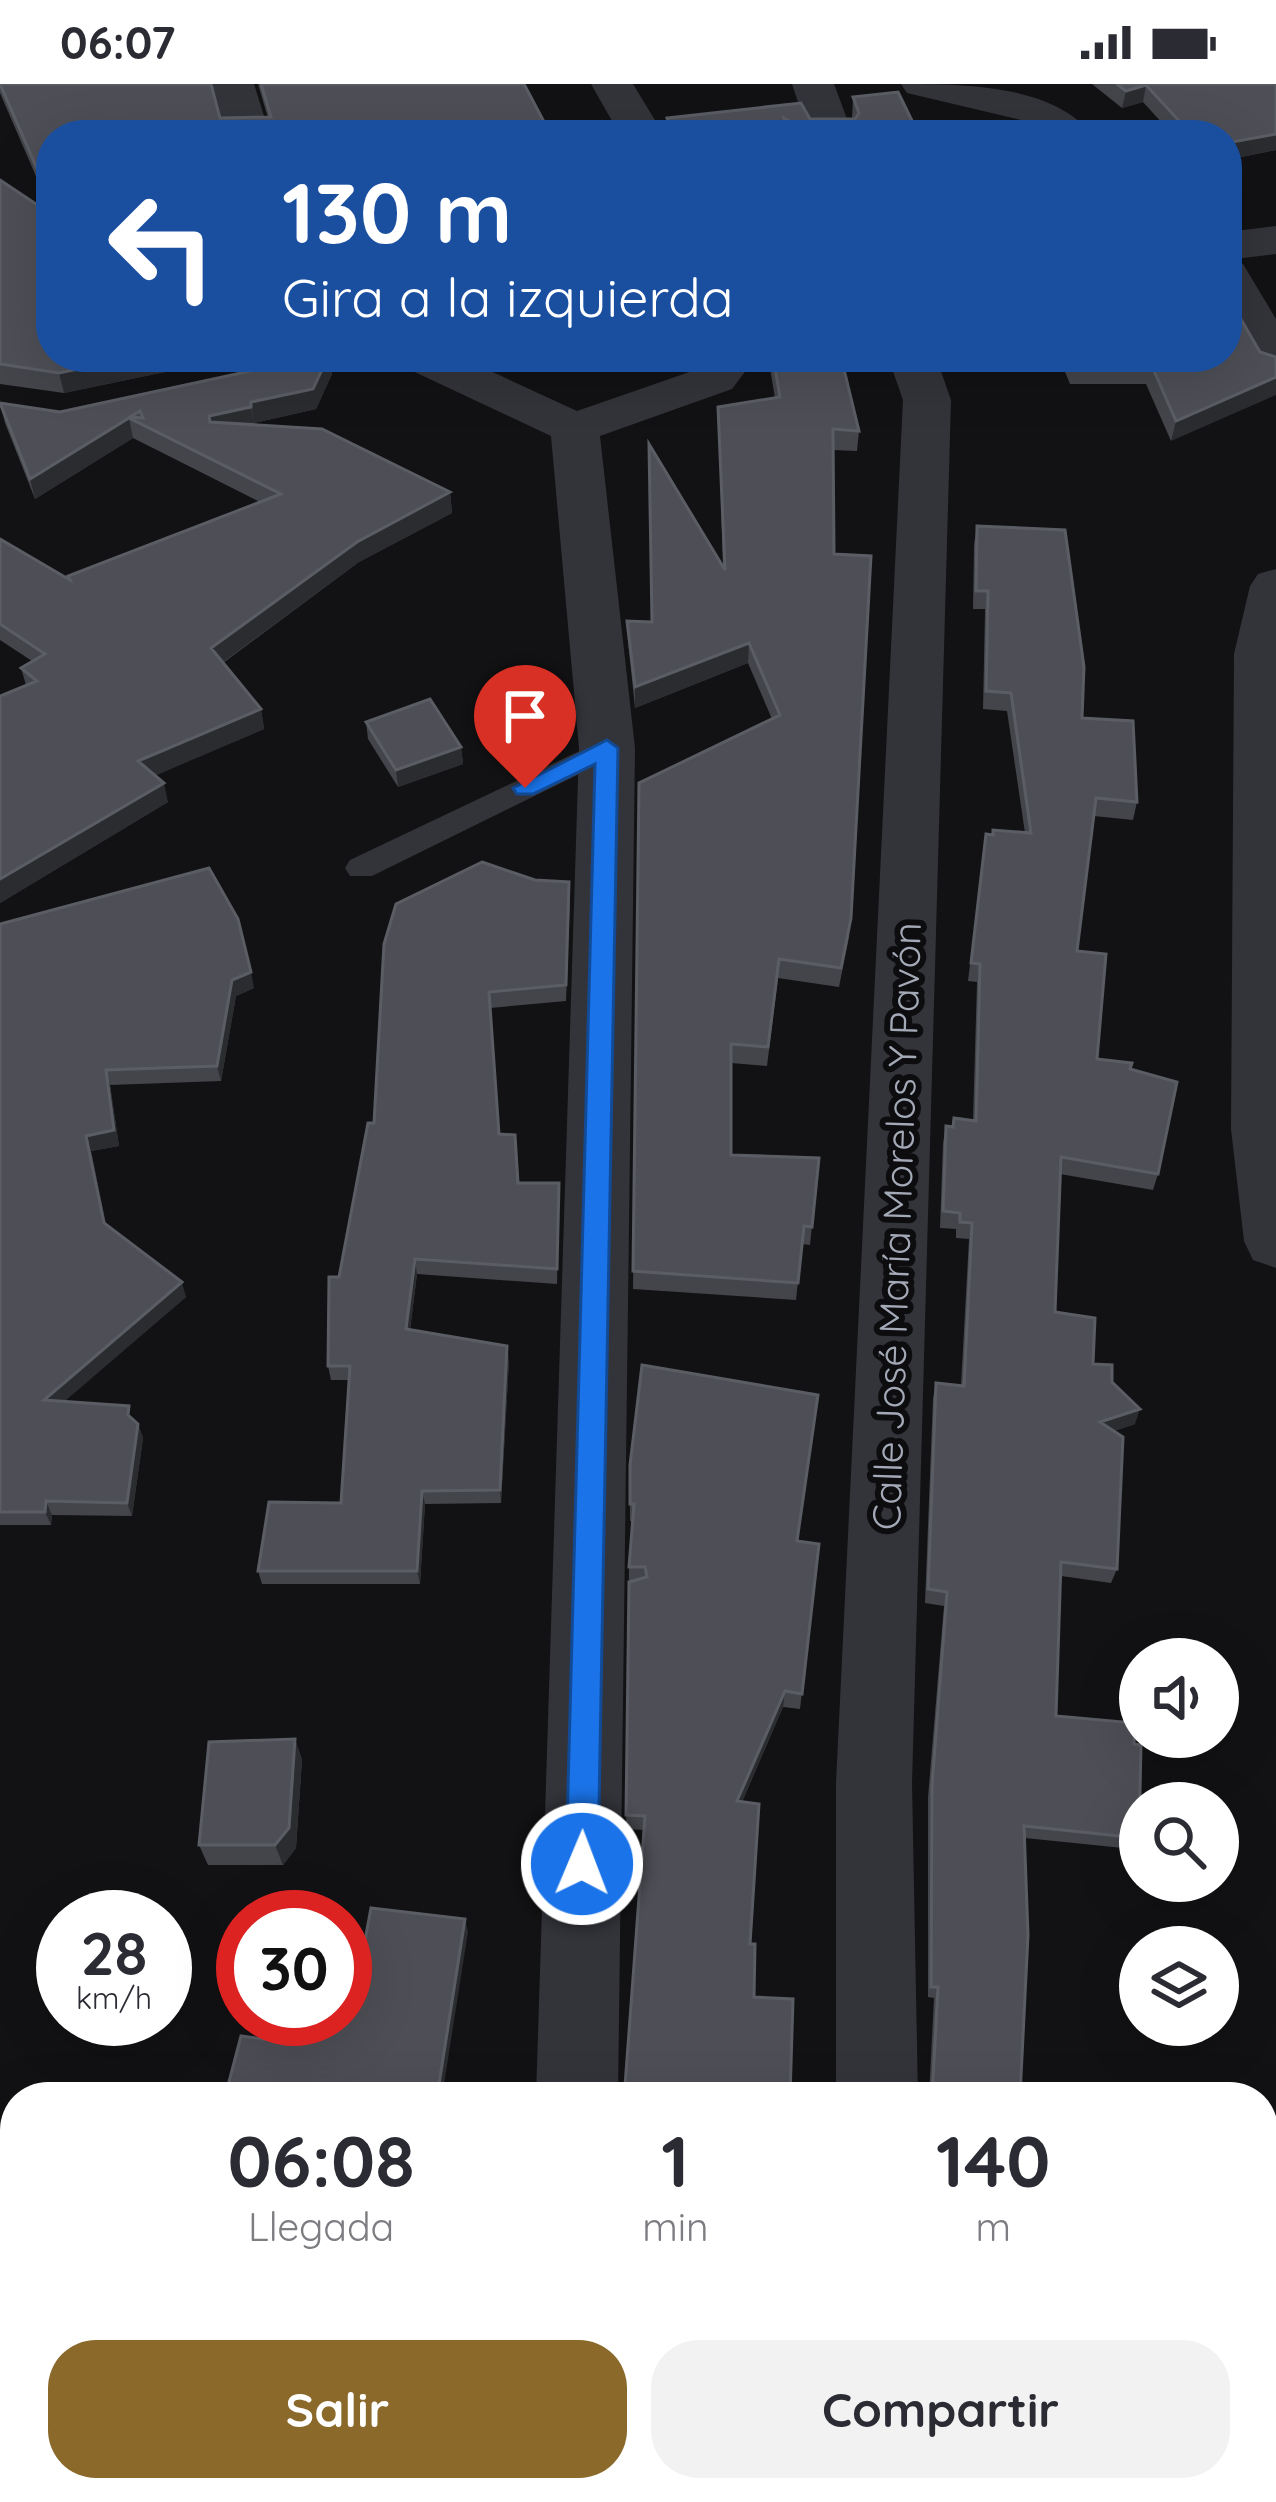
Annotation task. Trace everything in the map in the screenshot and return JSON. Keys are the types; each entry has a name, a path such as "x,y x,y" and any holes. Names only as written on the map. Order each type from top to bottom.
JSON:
{"street":[{"path":"233,84 244,120"},
{"path":"612,84 633,120"},
{"path":"813,84 826,120"},
{"path":"922,84 1040,112 1050,120"},
{"path":"1242,244 1276,240"},
{"path":"1242,300 1276,360"},
{"path":"454,372 575,428 715,379 720,372"},
{"name":"Calle José María Morelos Y Pavón","path":"877,2082 874,1783 927,400 917,372"},
{"path":"575,428 607,748 577,2082"},
{"path":"1276,586 1262,654 1262,1129 1276,1241"}],"lane":[{"path":"361,868 607,748"}],"building":[{"path":"0,84 211,84 220,118 271,117 261,84 524,84 543,120 36,120 36,167"},
{"path":"1117,84 1276,84 1276,134 1242,140 1242,120 1178,120 1146,85 1126,91"},
{"path":"898,92 912,120 667,118 801,103 810,119 855,119 859,113 853,97"},
{"path":"0,180 36,204 36,369 0,364"},
{"path":"1242,321 1260,352 1276,357 1276,377 1176,421 1155,372 1242,372"},
{"path":"245,372 321,372 313,389 251,402 251,407 209,416 210,422 322,429 450,492 357,542 211,648 261,709 138,761 164,783 0,879 0,696 37,681 21,668 45,654 0,624 0,539 70,580 68,576 281,494 129,418 30,479 0,403 60,412"},
{"path":"776,372 845,372 859,431 833,429 834,554 871,556 851,918 841,968 779,959 768,1047 731,1044 731,1155 819,1158 812,1227 804,1226 798,1283 633,1271 639,783 780,715 749,643 635,687 627,621 652,622 649,444 725,570 718,407 780,397"},
{"path":"977,526 1065,530 1084,667 1082,718 1133,721 1137,802 1096,798 1077,951 1106,954 1097,1059 1132,1063 1130,1069 1177,1082 1158,1174 1061,1157 1055,1312 1095,1318 1093,1364 1112,1365 1112,1382 1140,1409 1100,1422 1123,1437 1117,1569 1061,1562 1056,1716 1119,1722 1119,1758 1141,1758 1140,1782 1119,1782 1119,1836 1024,1826 1028,1935 1021,2082 933,2082 938,1987 931,1987 932,1785 947,1592 928,1589 936,1383 964,1386 972,1223 960,1222 960,1213 943,1211 946,1126 953,1127 954,1118 976,1121 980,964 971,963 986,834 993,835 993,830 1031,833 1011,693 986,691 988,591 976,591"},
{"path":"430,699 461,747 396,770 366,722"},
{"path":"482,862 535,880 569,882 566,985 489,992 499,1134 515,1135 518,1183 559,1183 557,1269 415,1259 406,1329 507,1346 500,1490 422,1491 417,1571 258,1571 269,1502 341,1503 350,1366 328,1366 329,1277 339,1277 368,1123 374,1123 384,944 396,904"},
{"path":"209,868 238,919 251,972 232,980 217,1066 106,1070 114,1130 86,1136 104,1223 182,1282 44,1400 129,1406 128,1415 138,1424 127,1503 46,1501 45,1512 0,1512 0,924"},
{"path":"642,1365 818,1395 797,1541 819,1544 802,1694 785,1691 737,1801 759,1804 750,1944 755,1944 754,1997 793,1999 790,2082 625,2082 645,1816 626,1815 629,1582 647,1577 645,1567 629,1567 634,1504 630,1504"},
{"path":"295,1739 289,1828 275,1845 199,1845 209,1742"},
{"path":"372,1908 465,1919 439,2082 229,2082 238,2046 372,2046"}],"route":[{"path":"525,788 607,748 582,1864"}]}
